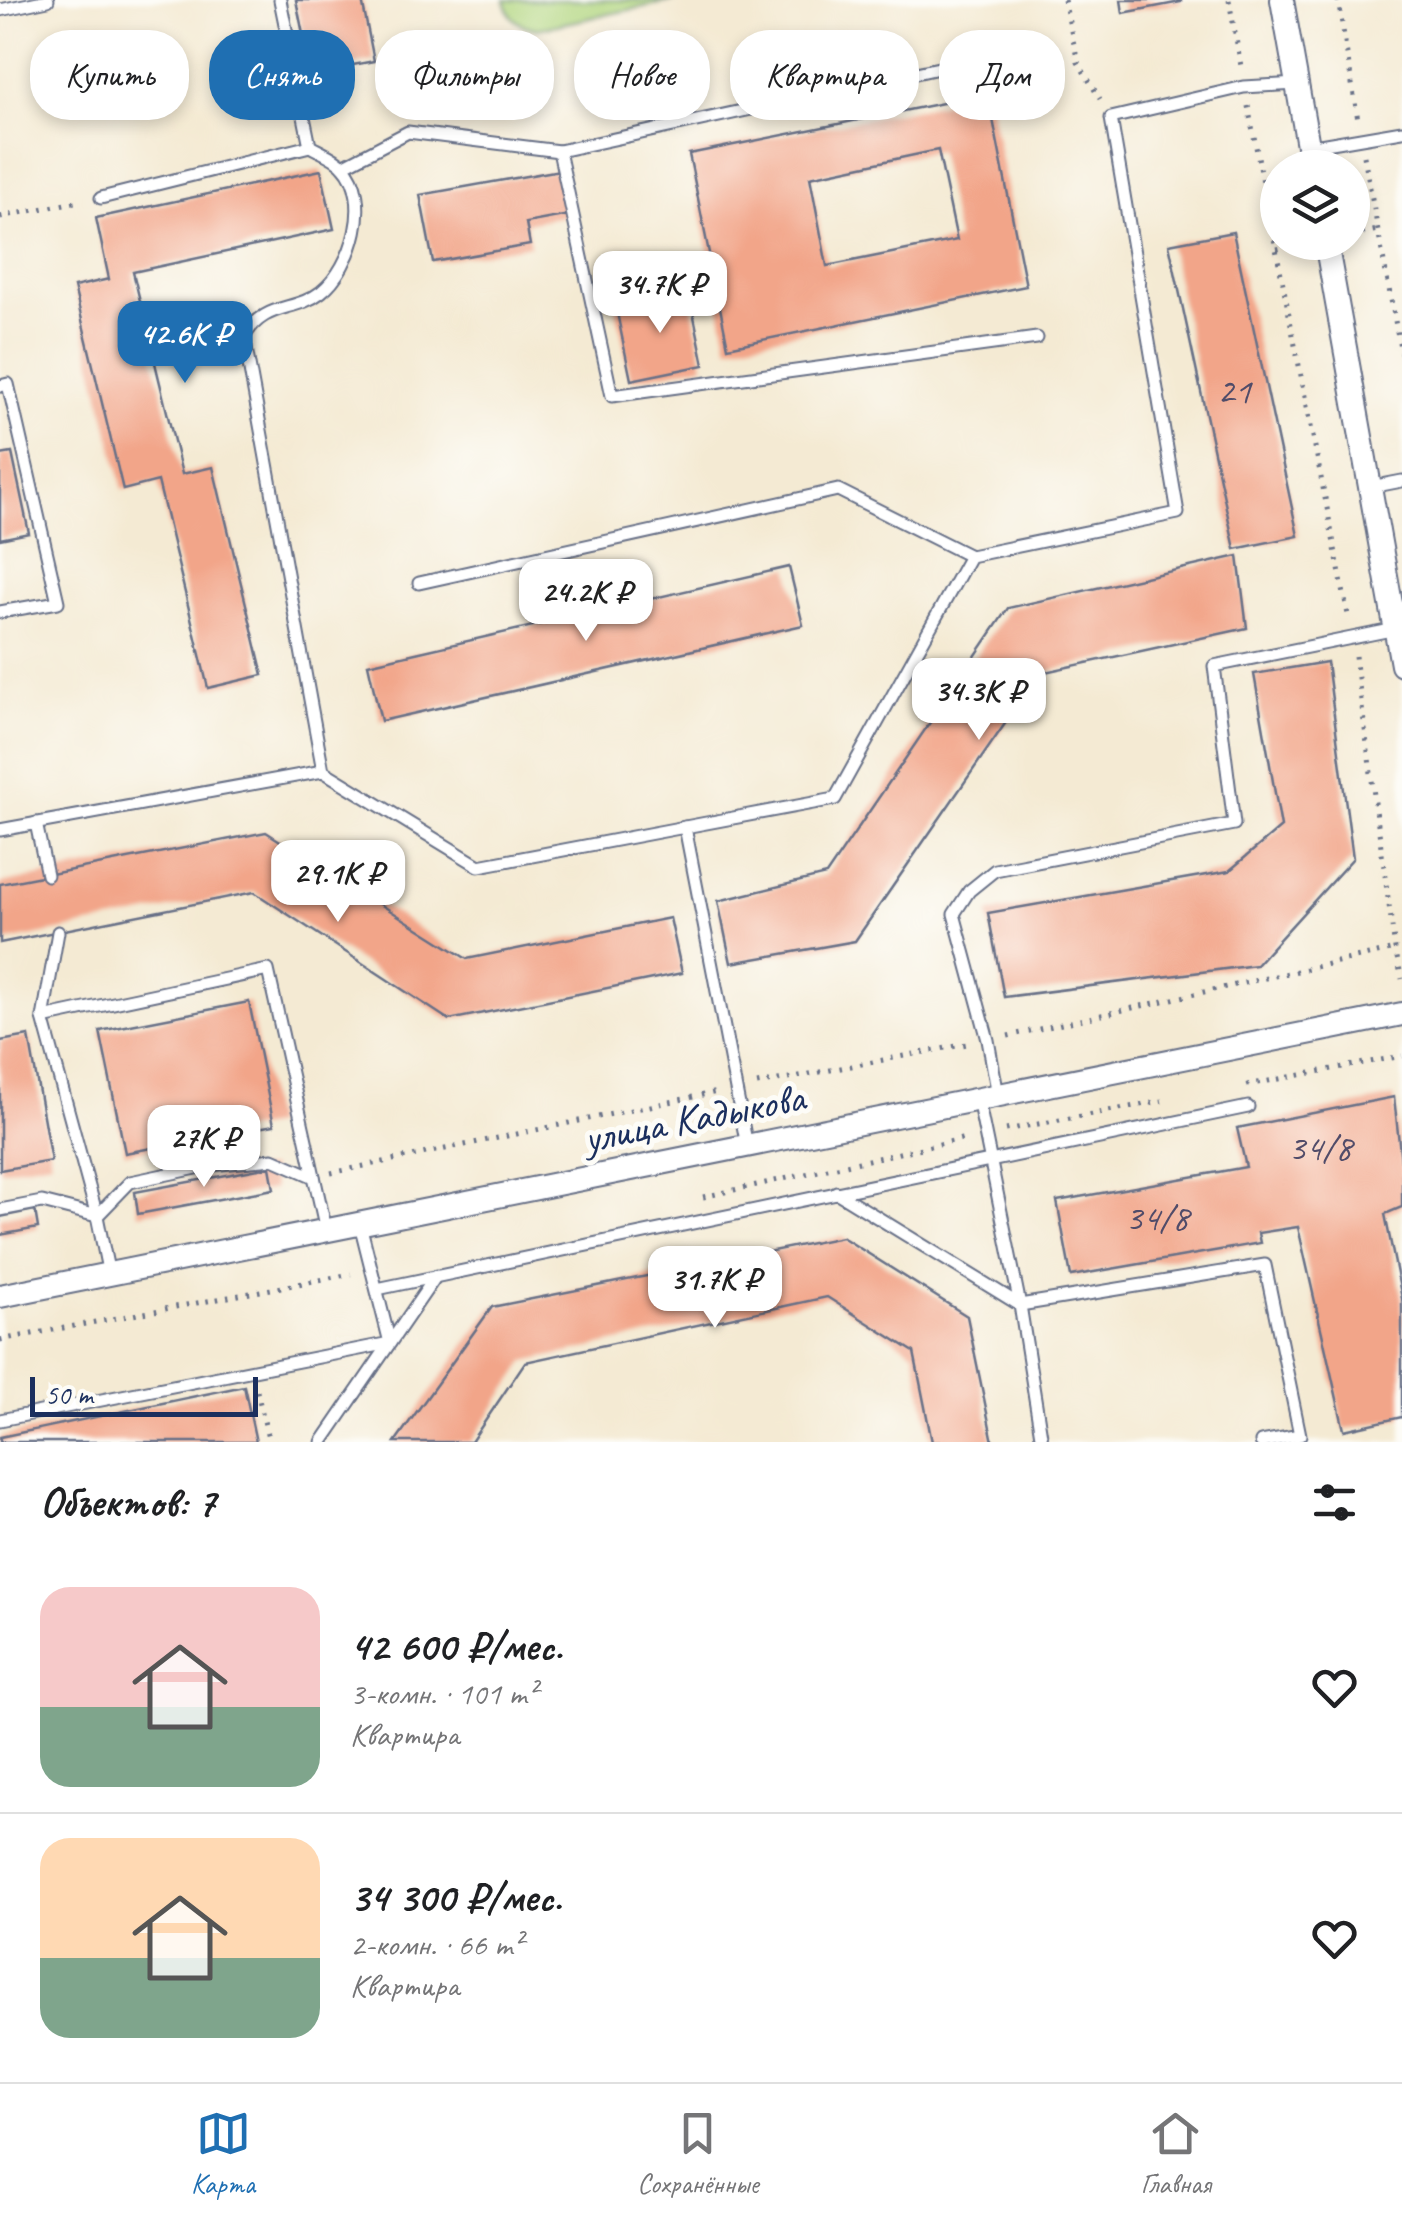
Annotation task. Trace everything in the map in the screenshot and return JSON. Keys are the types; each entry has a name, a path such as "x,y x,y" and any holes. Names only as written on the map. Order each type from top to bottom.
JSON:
{"street":[{"path":"1282,0 1309,150"},
{"path":"1329,260 1402,665"},
{"name":"улица Кадыкова","path":"0,1296 1402,1014"}],"lane":[{"path":"0,10 48,0"},
{"path":"280,0 310,146"},
{"path":"343,166 408,132 559,151 939,68"},
{"path":"419,583 838,490 970,556 1178,514 1111,118 1244,87 1297,84"},
{"path":"1330,150 1361,138 1402,131"},
{"path":"100,198 310,146 343,166 357,194 356,225 347,260 321,292 254,319 244,337 323,771"},
{"path":"559,151 612,396 1037,338"},
{"path":"0,386 8,384 58,602 0,612"},
{"path":"1371,487 1402,481"},
{"path":"0,830 323,771 479,866 835,800 970,556"},
{"path":"1042,1442 1020,1305 990,1160 988,1040 954,914 969,891 995,870 1234,824 1214,666 1396,628"},
{"path":"36,823 46,874"},
{"path":"685,827 748,1146"},
{"path":"58,932 43,1018 97,1216 109,1275"},
{"path":"43,1018 268,970 326,1230"},
{"path":"376,1289 1248,1107"},
{"path":"97,1216 130,1182 211,1165 273,1158 314,1176"},
{"path":"836,1192 1020,1305 1265,1265 1300,1435 1260,1442"},
{"path":"0,1210 42,1202 97,1216"},
{"path":"360,1224 390,1343"},
{"path":"322,1442 436,1276"},
{"path":"0,1420 390,1343"}],"path":[{"path":"1064,0 1078,62 1111,118"},
{"path":"1229,0 1260,166"},
{"path":"1338,0 1402,358"},
{"path":"0,217 100,198"},
{"path":"1370,232 1378,230"},
{"path":"1279,260 1352,638 1402,979"},
{"path":"314,1176 988,1040 1395,949"},
{"path":"252,1370 269,1442"}],"green space":[{"path":"505,0 677,0 537,29 516,20"}],"building":[{"path":"296,0 362,0 374,61 355,65 355,30 302,30"},
{"path":"1121,0 1181,0 1181,2 1123,13"},
{"path":"939,104 939,120 993,120 1026,286 728,347 689,154 858,120 919,120 919,108","holes":["938,150 957,240 827,266 810,177"]},
{"path":"321,170 334,229 133,272 182,474 213,467 263,675 208,688 158,481 123,490 74,287 109,279 96,218"},
{"path":"560,170 569,215 526,223 530,245 433,262 420,195"},
{"path":"1233,232 1298,536 1235,549 1169,244"},
{"path":"689,292 704,365 631,380 616,308"},
{"path":"12,453 29,533 0,539 0,455"},
{"path":"1238,556 1247,628 1040,673 855,941 731,963 718,901 826,875 1008,608"},
{"path":"789,567 803,625 381,721 368,664"},
{"path":"1327,662 1353,858 1256,965 1004,997 988,913 1229,871 1281,827 1254,674"},
{"path":"266,832 467,959 670,918 682,973 449,1020 254,892 0,943 0,884"},
{"path":"249,1002 274,1125 125,1153 100,1031"},
{"path":"29,1036 51,1161 0,1170 0,1041"},
{"path":"1394,1097 1402,1207 1385,1214 1402,1299 1402,1417 1344,1430 1298,1227 1258,1233 1260,1243 1071,1276 1057,1201 1246,1167 1237,1128"},
{"path":"270,1167 274,1189 138,1214 135,1192"},
{"path":"35,1210 38,1228 0,1235 0,1217"},
{"path":"842,1237 967,1316 993,1442 932,1442 914,1352 827,1297 525,1362 471,1442 395,1442 492,1307"},
{"path":"244,1386 256,1442 0,1442 0,1437"}]}
